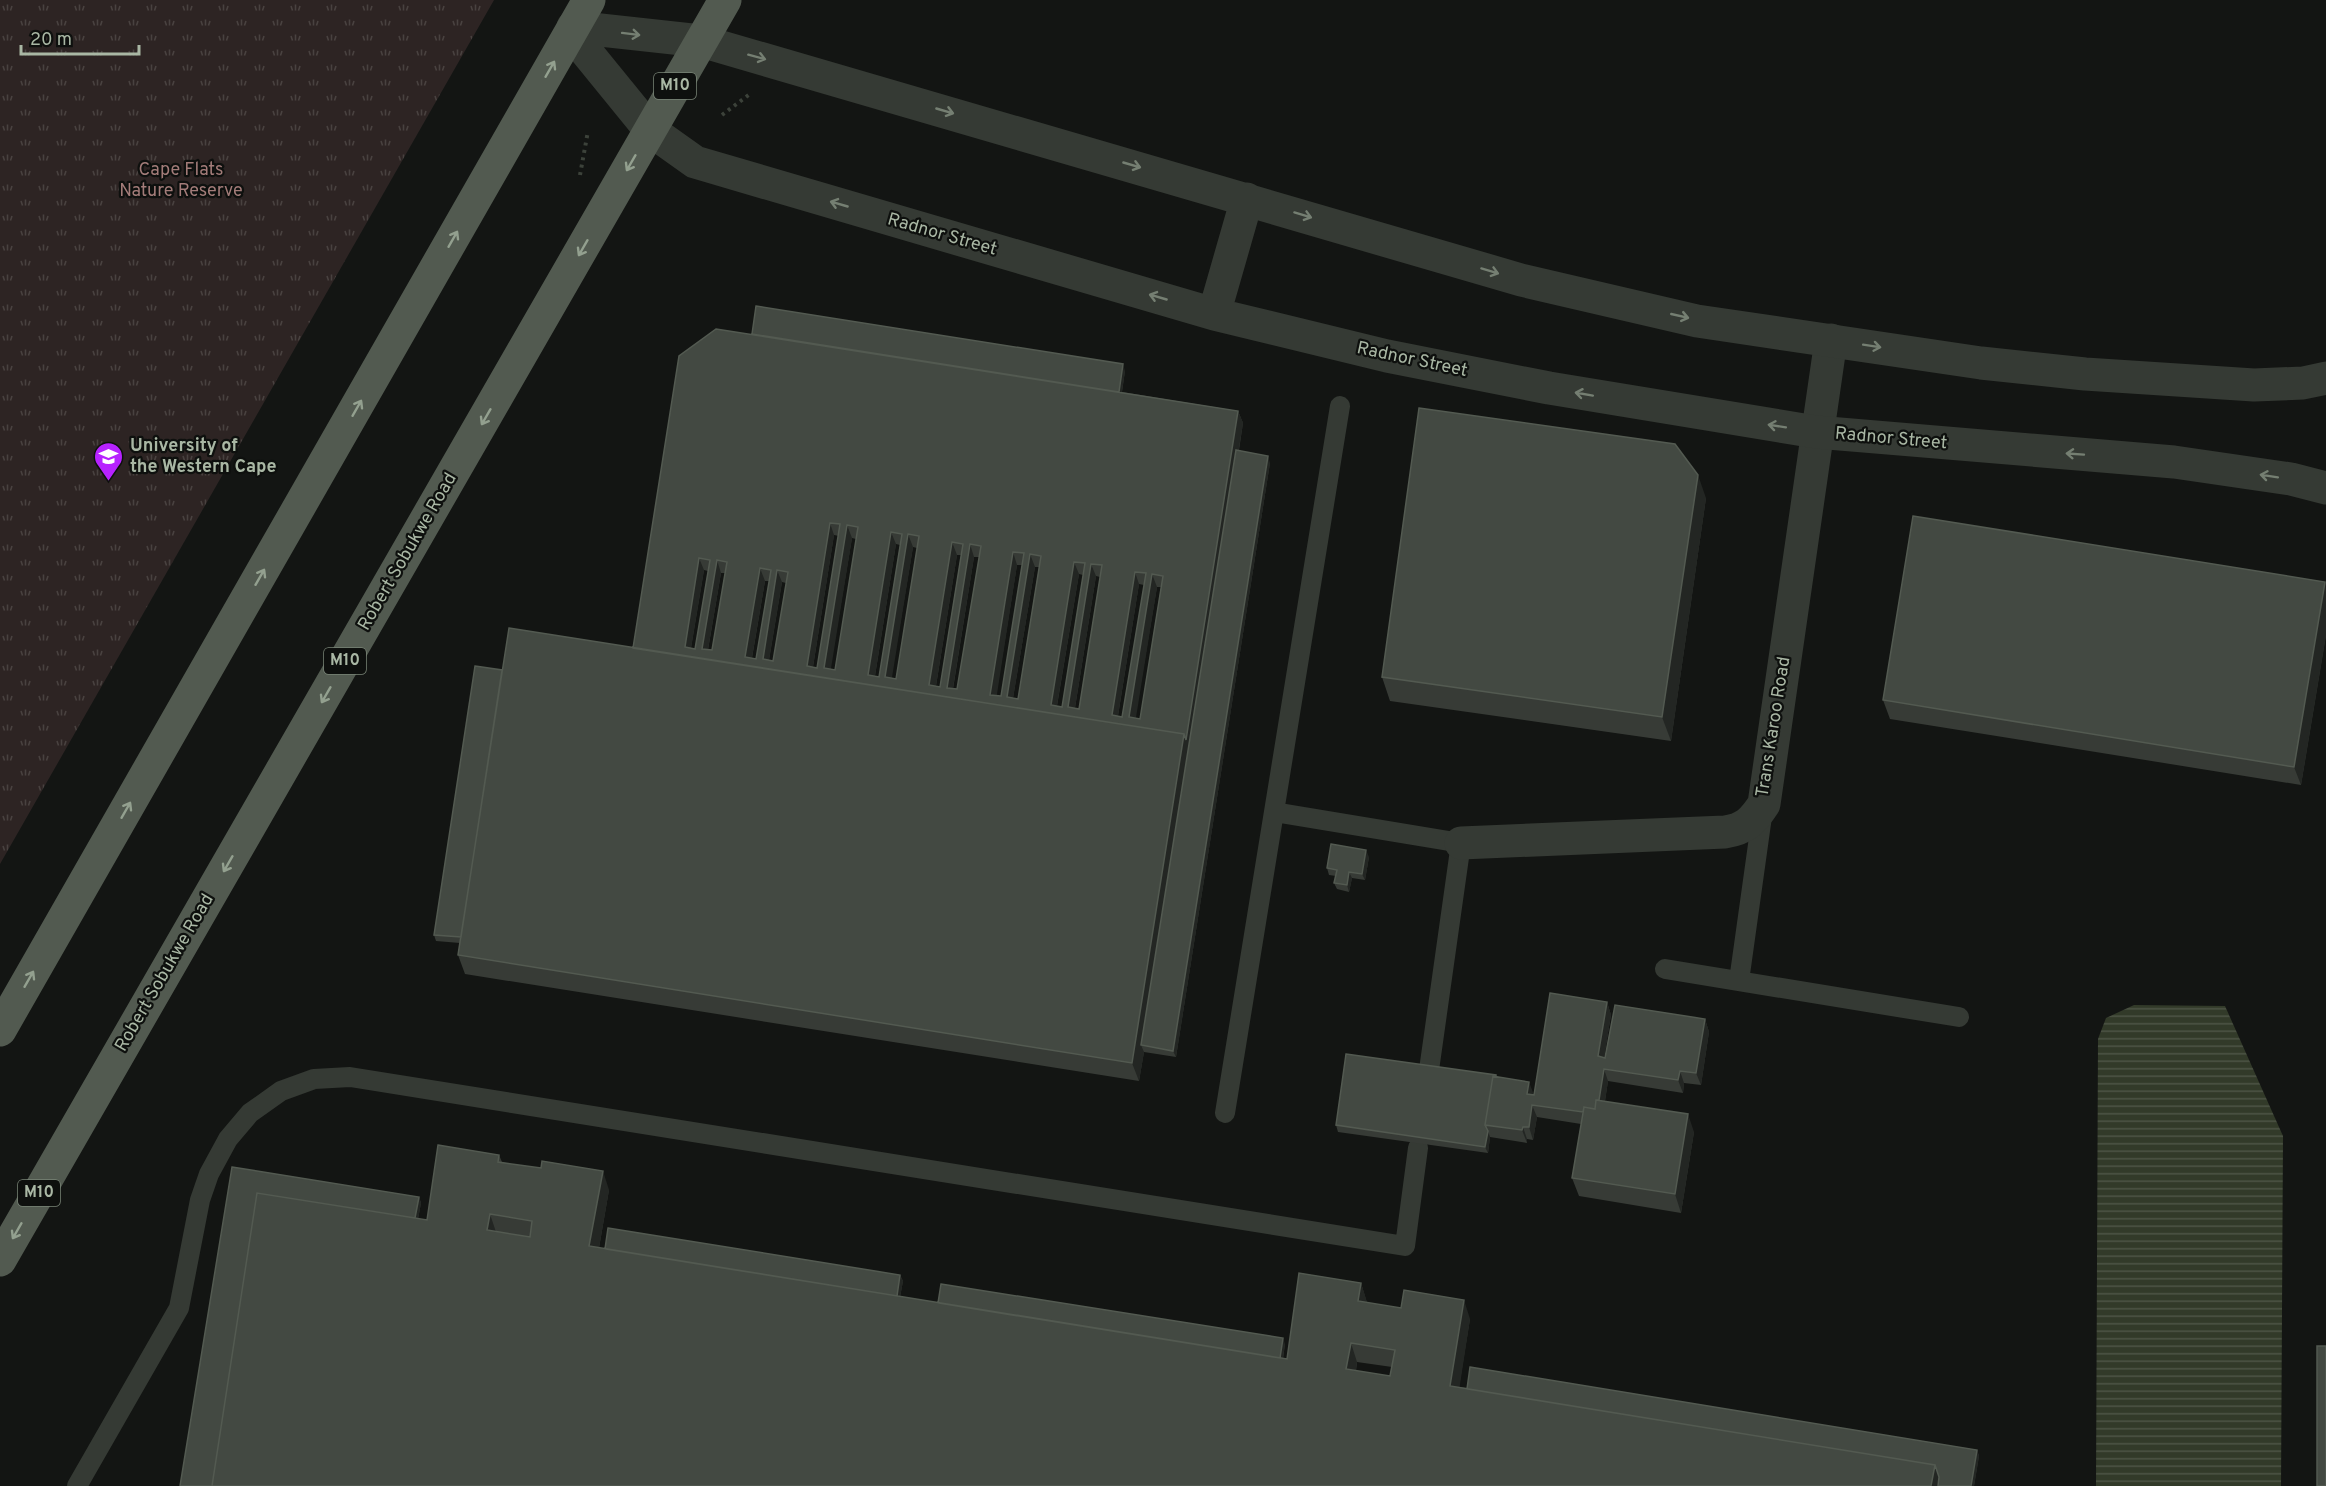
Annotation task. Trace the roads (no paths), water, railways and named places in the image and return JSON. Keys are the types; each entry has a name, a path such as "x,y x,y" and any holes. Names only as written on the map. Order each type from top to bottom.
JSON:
{"main road":[{"name":"Robert Sobukwe Road","path":"0,1260 725,0"},
{"path":"0,1030 578,20"}],"street":[{"path":"578,20 701,42 1247,198 1521,280 1697,321 1981,363 2128,377 2254,385 2303,383 2326,378"},
{"name":"Radnor Street","path":"578,20 650,130 695,162 1214,314 1387,356 1549,388 1816,432 2175,462 2291,479 2326,488"},
{"path":"1214,314 1247,198"},
{"name":"Trans Karoo Road","path":"1461,843 1725,832 1745,826 1754,820 1764,804 1831,340"}],"lane":[{"path":"1225,1113 1340,406"},
{"path":"1738,981 1764,804"},
{"path":"1274,812 1461,843 1429,1070"},
{"path":"1665,969 1959,1017"},
{"path":"77,1486 179,1308 200,1200 209,1174 228,1139 250,1113 281,1091 314,1079 350,1077 1405,1246 1418,1148"}],"place":[{"name":"University of the Western Cape","path":"109,482"}],"park label":[{"name":"Cape Flats Nature Reserve","path":"181,180"}]}
